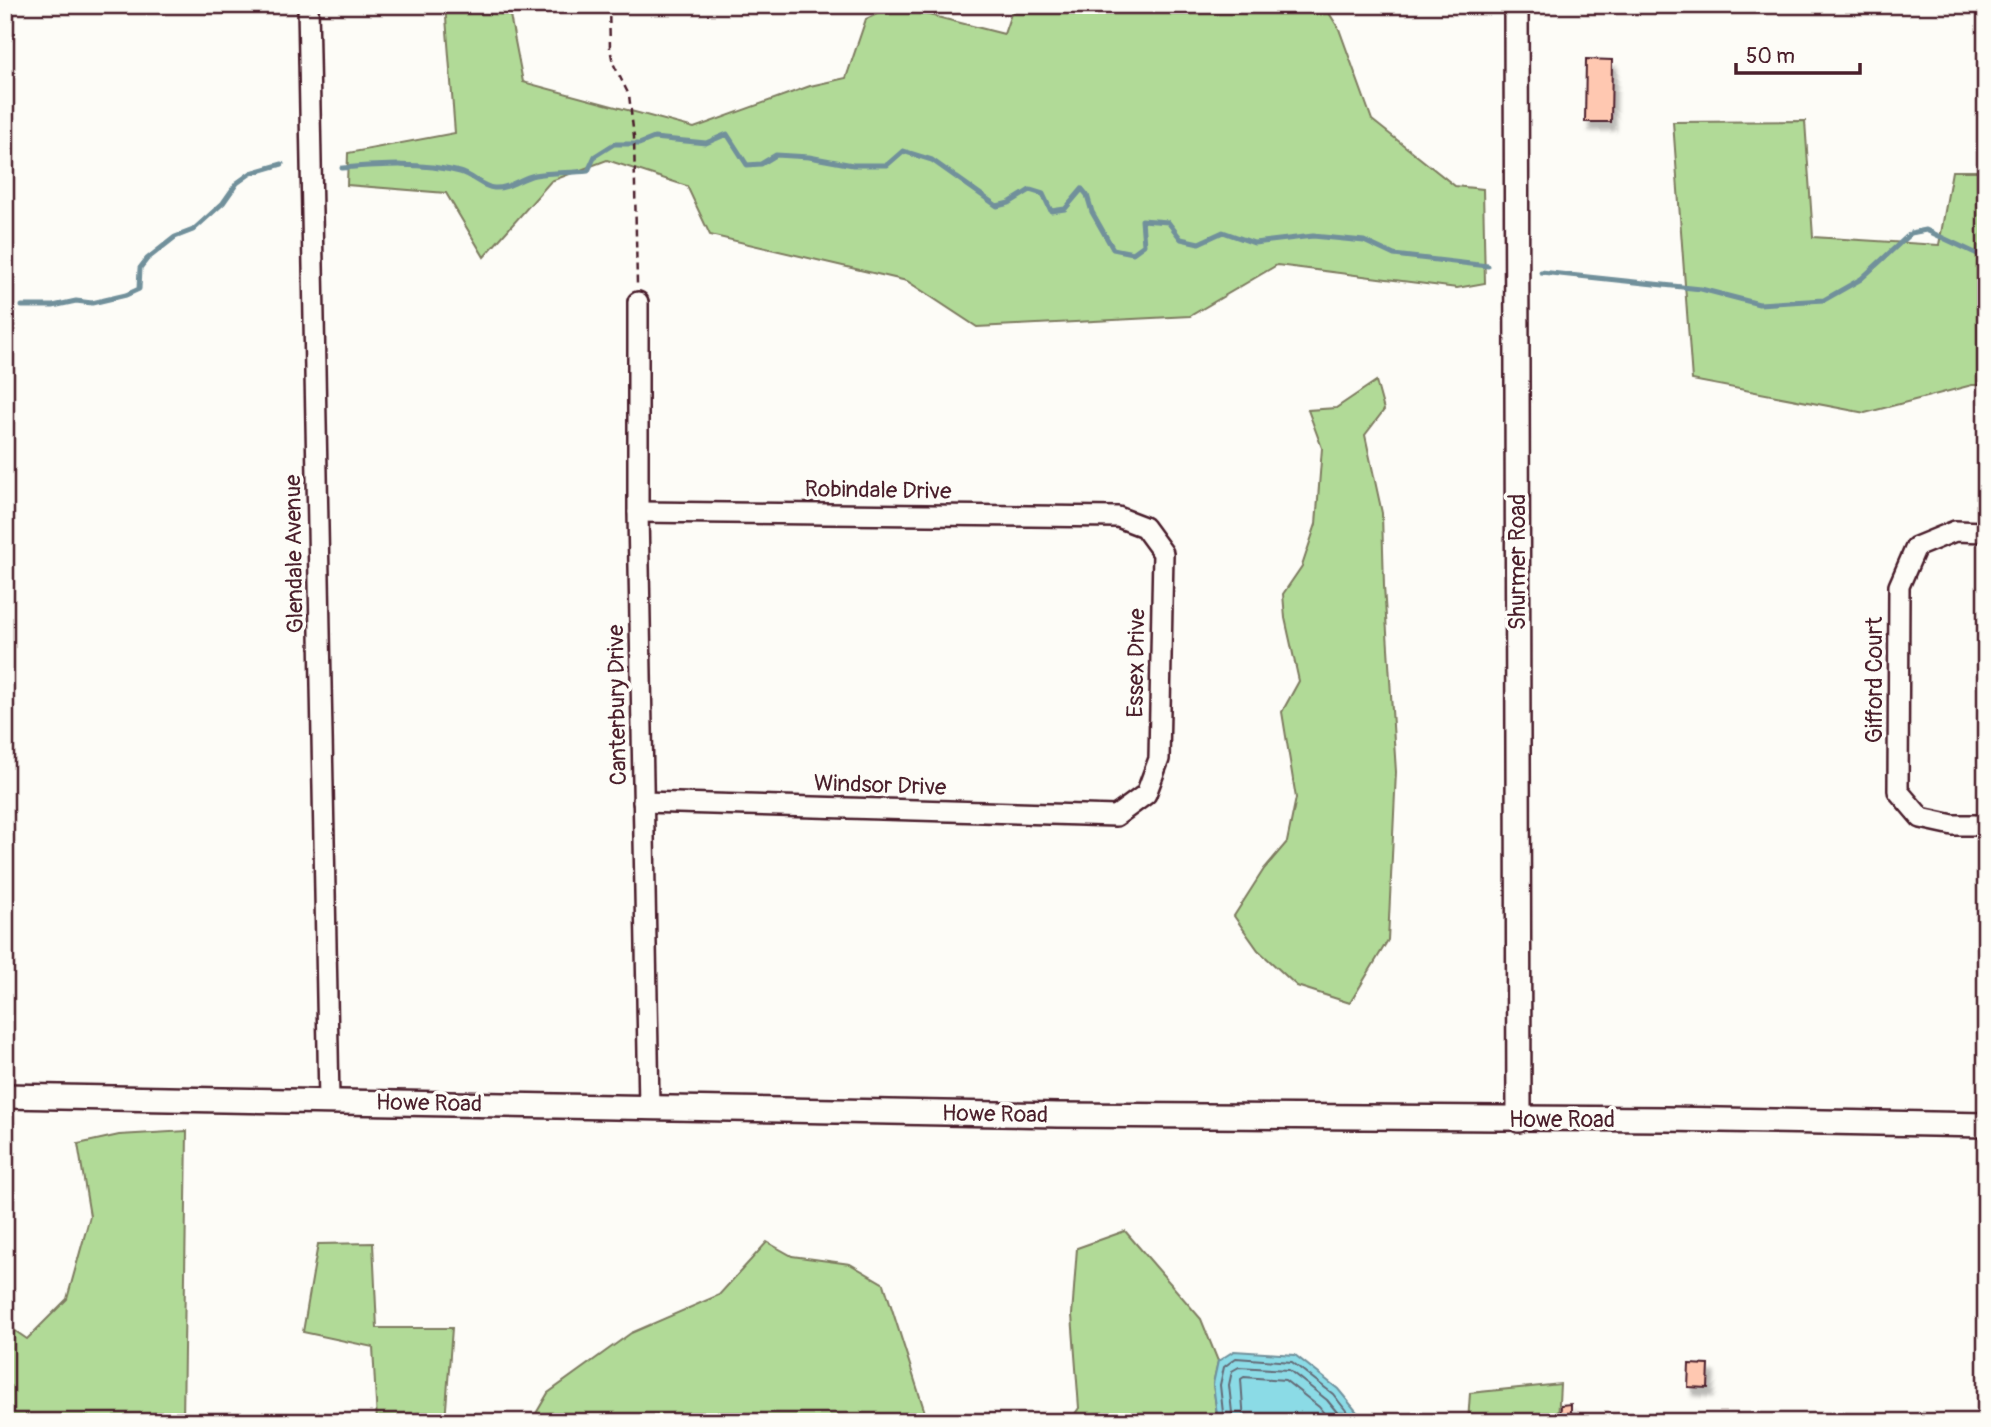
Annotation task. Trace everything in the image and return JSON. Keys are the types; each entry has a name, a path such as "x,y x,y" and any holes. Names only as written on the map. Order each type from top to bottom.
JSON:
{"street":[{"name":"Glendale Avenue","path":"308,5 329,1101"},
{"name":"Shurmer Road","path":"1516,5 1519,1120"},
{"name":"Canterbury Drive","path":"638,302 638,512 649,1107"},
{"name":"Robindale Drive","path":"638,512 1118,517"},
{"name":"Essex Drive","path":"1116,817 1146,794 1159,759 1163,554 1144,527 1118,517"},
{"name":"Gifford Court","path":"1986,532 1955,531 1916,547 1899,586 1898,791 1921,818 1953,825 1986,825"},
{"name":"Windsor Drive","path":"643,802 1116,817"},
{"name":"Howe Road","path":"5,1096 1045,1115 1667,1119 1986,1125"}],"path":[{"path":"609,5 610,48 613,63 629,95 634,137 638,302"}],"green space":[{"path":"445,5 508,5 523,82 694,128 810,86 846,78 866,19 894,6 1004,34 1014,5 1324,5 1339,29 1372,120 1455,186 1483,189 1485,283 1457,288 1277,265 1190,316 977,327 907,281 710,235 687,186 607,160 551,181 484,257 446,193 347,185 348,153 455,133"},
{"path":"1805,121 1813,237 1939,245 1952,171 1986,171 1986,385 1972,385 1865,413 1692,380 1673,122"},
{"path":"1376,381 1384,410 1365,435 1382,513 1396,772 1388,940 1350,1003 1297,986 1258,950 1234,916 1264,869 1287,842 1296,798 1282,712 1299,681 1285,618 1283,594 1302,566 1316,524 1322,448 1308,410 1336,408"},
{"path":"187,1131 183,1422 5,1422 5,1324 27,1339 67,1299 90,1216 78,1144 119,1135"},
{"path":"1125,1231 1201,1319 1218,1361 1213,1384 1218,1422 1069,1422 1079,1408 1072,1315 1077,1248"},
{"path":"767,1242 792,1256 850,1264 884,1284 928,1422 531,1422 548,1393 631,1333 719,1295"},
{"path":"373,1243 377,1328 452,1328 445,1422 377,1422 373,1347 303,1332 318,1244"},
{"path":"1560,1384 1558,1422 1468,1422 1470,1393"}],"water":[{"path":"1234,1351 1295,1355 1338,1389 1361,1417 1362,1422 1218,1422 1213,1384 1218,1361"}],"building":[{"path":"1586,59 1612,60 1611,122 1585,122"},
{"path":"1689,1364 1709,1365 1708,1388 1688,1387"},
{"path":"1571,1404 1571,1422 1560,1422 1561,1405"}],"waterway":[{"path":"342,168 387,165 431,167 460,172 485,186 499,188 535,175 588,171 595,156 614,144 639,144 654,138 706,143 727,134 747,165 761,164 776,155 809,157 853,165 887,165 903,151 932,160 997,206 1009,203 1030,190 1043,194 1051,211 1065,209 1082,189 1113,249 1133,253 1144,245 1142,220 1168,222 1181,239 1199,243 1223,232 1254,243 1313,236 1364,241 1394,255 1488,266"},
{"path":"22,306 53,306 76,301 92,303 139,289 140,268 147,259 175,237 193,230 223,203 237,183 251,173 282,164"},
{"path":"1541,272 1701,289 1759,304 1824,300 1861,279 1911,233 1926,230 1986,258"}]}
